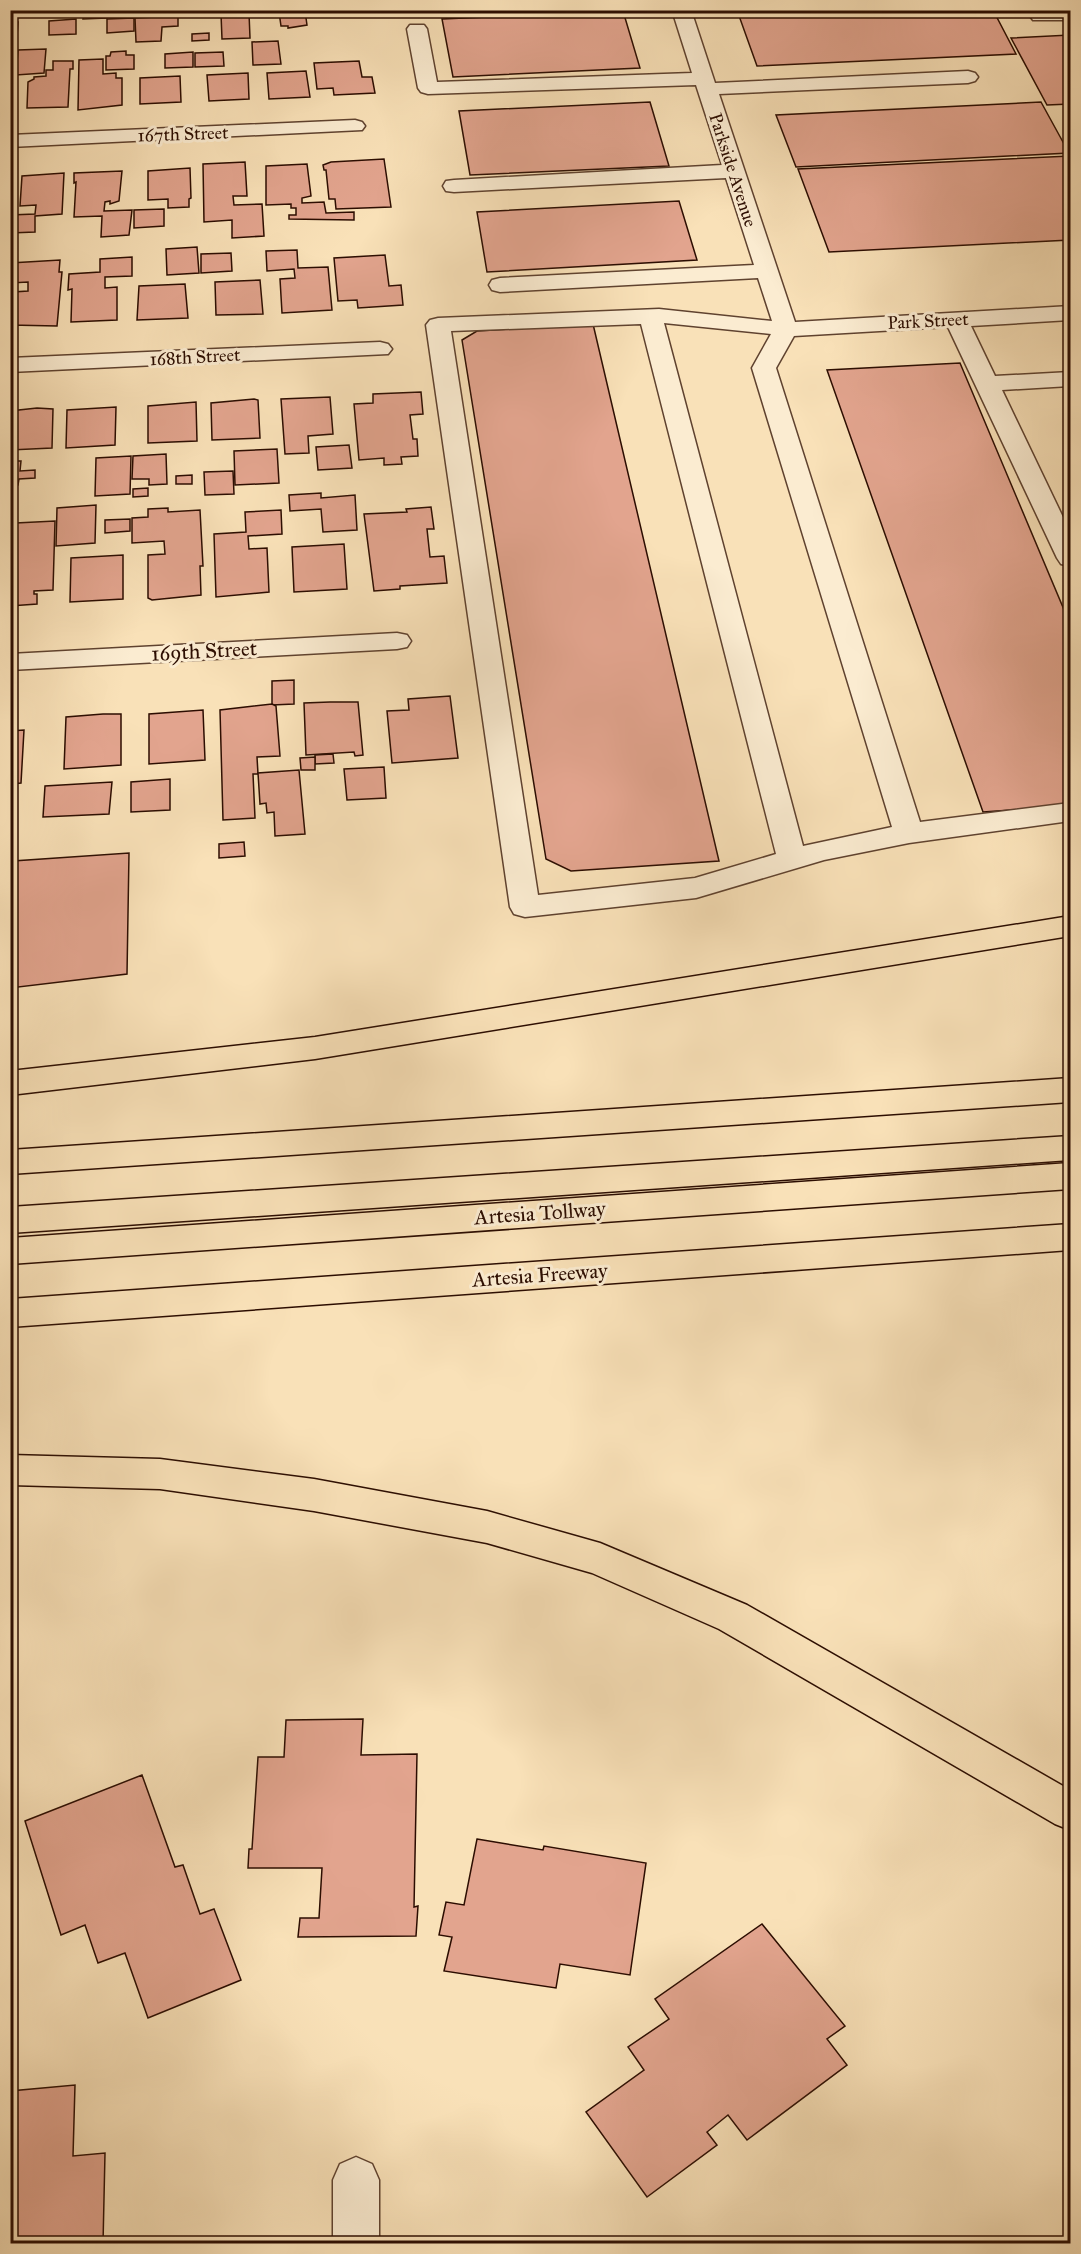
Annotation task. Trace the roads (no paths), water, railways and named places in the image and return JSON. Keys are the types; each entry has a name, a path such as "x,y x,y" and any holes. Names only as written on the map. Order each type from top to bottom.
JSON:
{"highway":[{"path":"10,1083 315,1048 1071,926"},
{"path":"10,1162 1071,1090"},
{"name":"Artesia Tollway","path":"10,1220 1071,1148"},
{"name":"Artesia Tollway","path":"10,1251 1071,1176"},
{"name":"Artesia Freeway","path":"10,1313 1071,1237"},
{"path":"10,1470 160,1474 314,1495 487,1527 600,1559 733,1617 1071,1811"}],"street":[{"name":"Parkside Avenue","path":"681,10 786,329"},
{"path":"1040,15 1071,14"},
{"path":"417,29 428,88 968,77"},
{"name":"167th Street","path":"10,141 355,126"},
{"path":"454,186 734,171"},
{"path":"500,285 767,271"},
{"name":"Park Street","path":"792,859 696,888 525,907 438,325 651,316 786,329 1071,313"},
{"path":"651,316 792,859 820,850 909,833 1071,812"},
{"path":"956,319 1071,558"},
{"path":"786,329 764,368 909,833"},
{"name":"168th Street","path":"10,365 380,348"},
{"path":"988,384 1071,379"},
{"name":"169th Street","path":"10,662 397,641"},
{"path":"356,2180 356,2244"}]}
